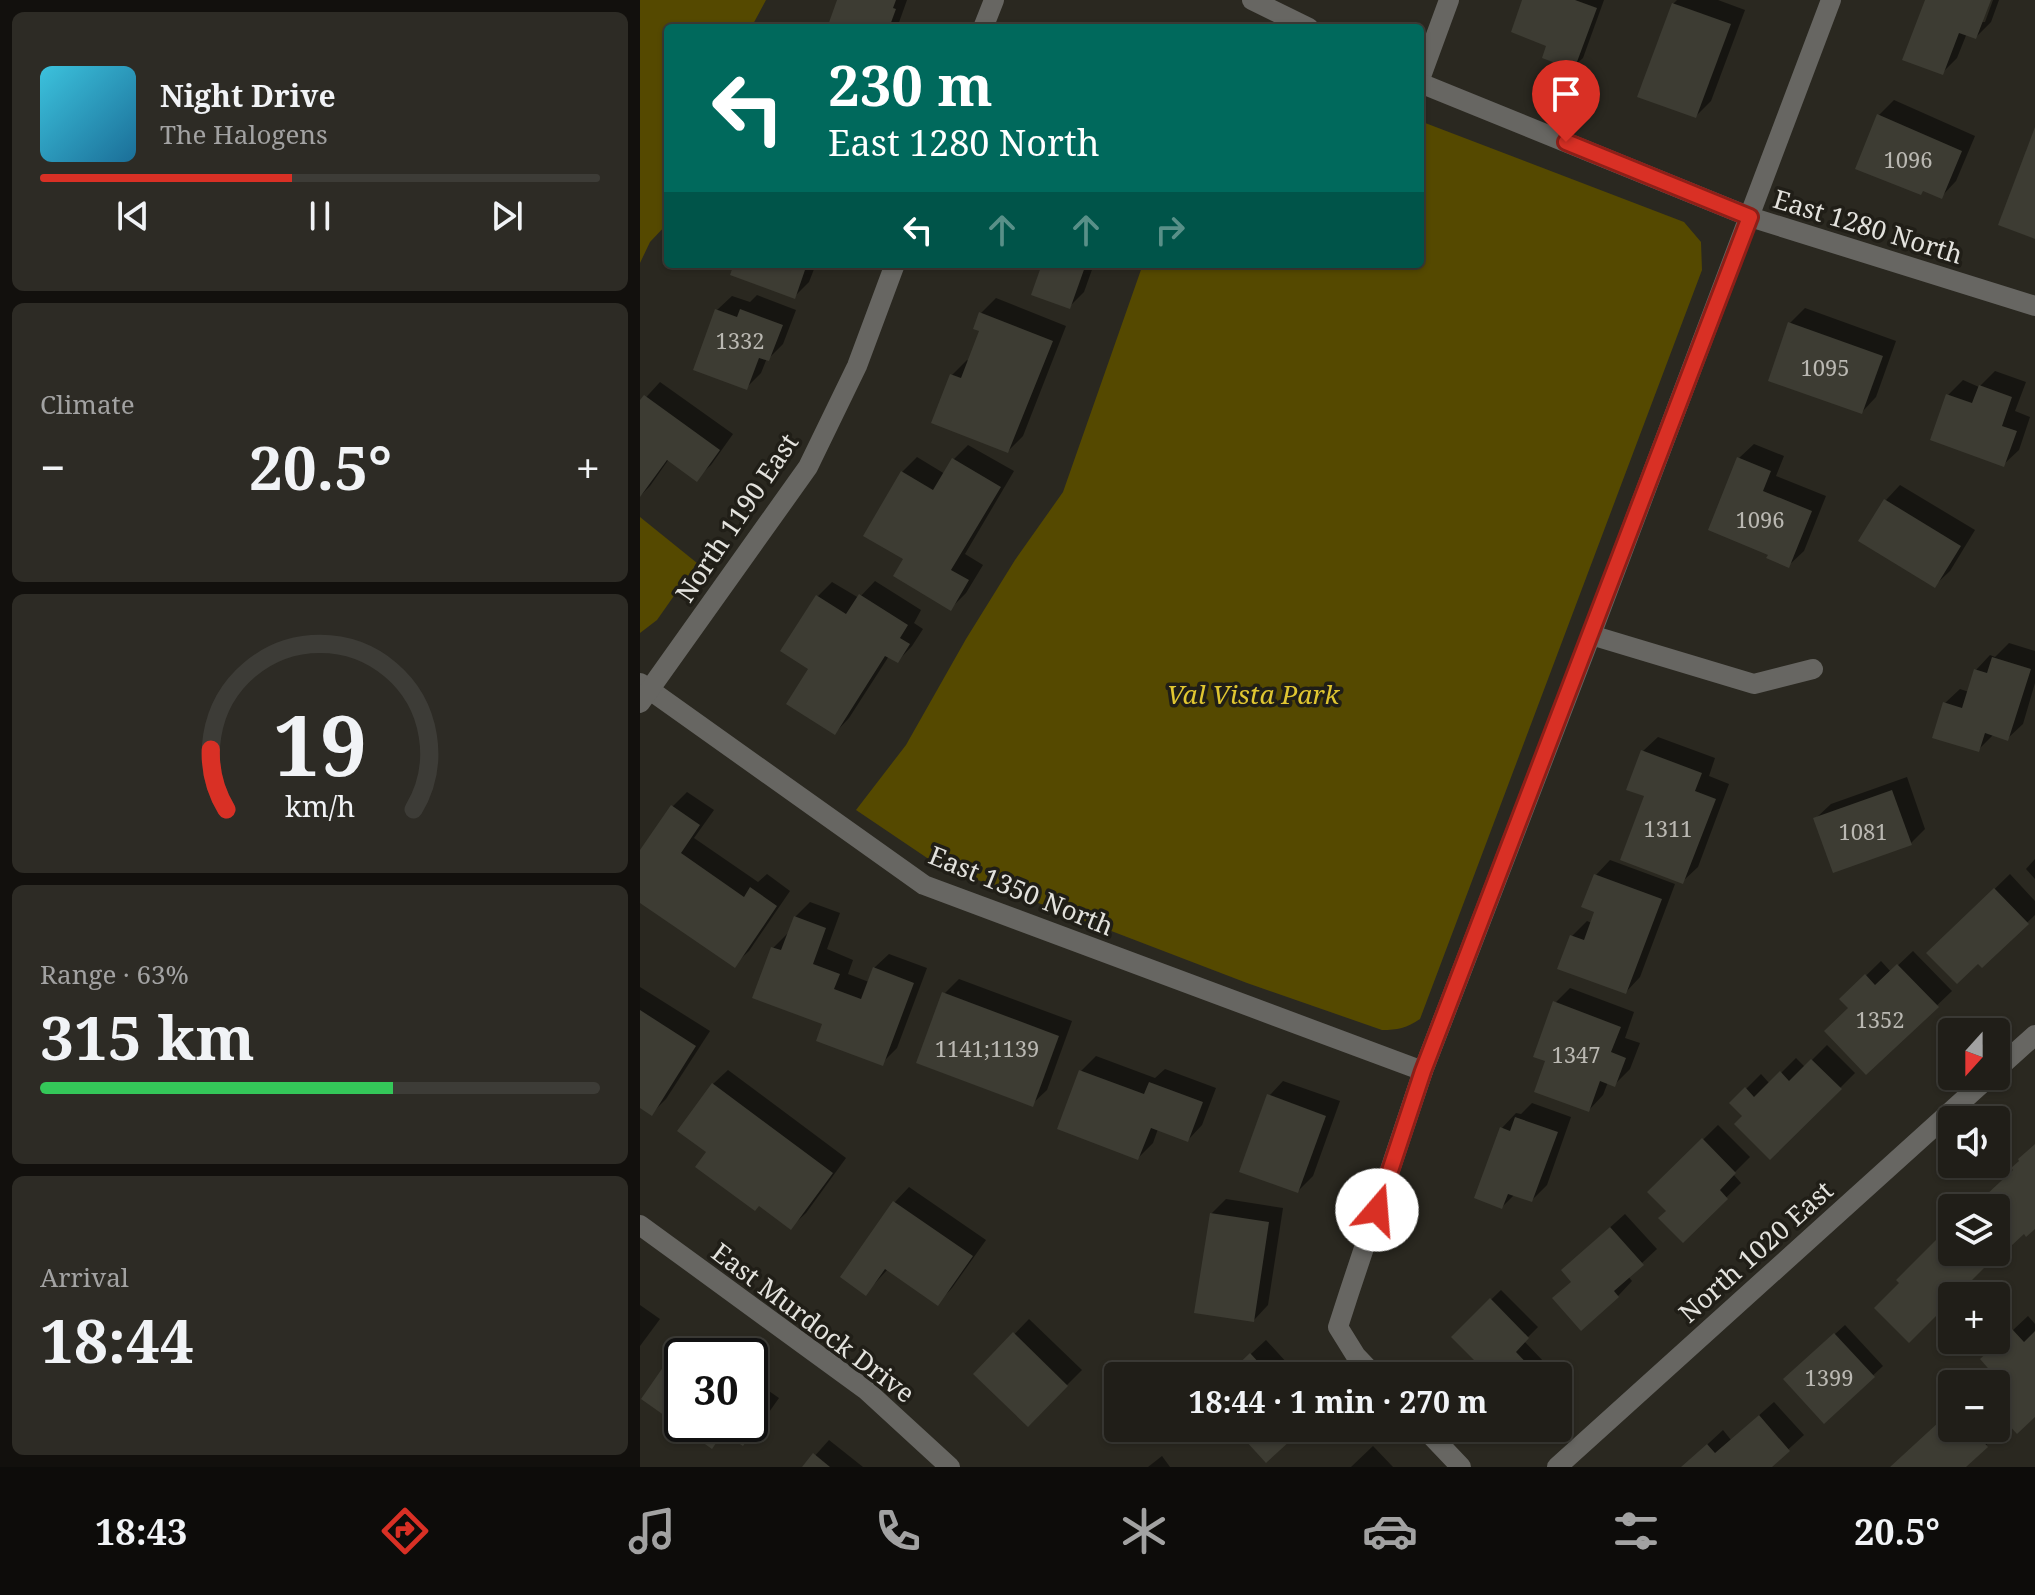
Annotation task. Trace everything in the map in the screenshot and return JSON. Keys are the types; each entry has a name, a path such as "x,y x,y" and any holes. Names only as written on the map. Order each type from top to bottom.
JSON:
{"street":[{"path":"985,24 994,0"},
{"path":"1252,0 1301,24"},
{"path":"1424,70 1449,0"},
{"path":"1362,1362 1338,1327 1423,1071 1831,0"},
{"name":"East 1280 North","path":"1424,83 1750,217 2035,306"},
{"name":"North 1190 East","path":"643,692 808,467 857,366 894,268"},
{"path":"1591,635 1754,684 1813,669"},
{"name":"East 1350 North","path":"643,692 924,885 1423,1071"},
{"path":"2010,1057 2035,1035"},
{"name":"North 1020 East","path":"1557,1467 1974,1090"},
{"name":"East Murdock Drive","path":"640,1225 866,1390 950,1467"},
{"path":"1437,1442 1461,1467"}],"green space":[{"path":"640,0 766,0 753,24 664,24 664,227 650,242 640,263"},
{"name":"Val Vista Park","path":"1424,123 1684,222 1701,242 1702,270 1420,1019 1411,1025 1382,1030 1247,983 936,864 856,810 906,745 1015,560 1063,492 1142,268 1424,268"},
{"path":"640,517 697,563 657,620 640,633"}],"building":[{"path":"837,0 896,0 890,24 828,24"},
{"path":"1522,0 1575,0 1597,8 1574,70 1542,58 1546,46 1511,32"},
{"path":"1925,0 1991,0 1976,39 1959,33 1943,75 1902,60"},
{"path":"1672,3 1731,24 1696,118 1637,97"},
{"path":"1877,114 1962,151 1942,199 1923,191 1921,195 1855,169"},
{"path":"2035,127 2035,239 1998,225"},
{"path":"733,268 806,268 795,299 730,275"},
{"path":"1041,268 1085,268 1070,309 1031,295"},
{"path":"715,309 737,317 740,309 783,325 769,361 759,358 747,390 693,370"},
{"path":"979,312 1053,341 1008,453 931,423 950,374 961,378 979,331 973,329"},
{"path":"1788,322 1883,356 1862,414 1768,381"},
{"path":"1979,385 2012,397 2002,426 2017,431 2004,467 1930,440 1946,394 1972,403"},
{"path":"644,395 720,450 697,482 667,460 640,497 640,400"},
{"path":"1737,457 1771,471 1763,491 1812,511 1789,568 1766,558 1768,555 1708,530"},
{"path":"952,458 1001,487 951,570 969,580 951,611 893,576 903,559 863,536 901,471 933,490"},
{"path":"1884,499 1961,546 1935,588 1858,541"},
{"path":"859,594 908,625 900,638 910,644 898,663 885,656 835,735 786,704 808,669 780,651 816,595 846,614"},
{"path":"1992,657 2031,669 2008,741 1985,733 1979,752 1932,738 1943,702 1962,708 1974,669 1987,673"},
{"path":"1641,750 1702,773 1695,791 1716,799 1683,884 1620,860 1644,796 1626,790"},
{"path":"1892,790 1912,845 1833,873 1813,818"},
{"path":"671,805 700,825 681,853 744,897 750,887 777,906 735,968 640,903 640,850"},
{"path":"1594,874 1662,899 1626,994 1557,969 1570,935 1584,940 1594,912 1581,907"},
{"path":"1994,888 2029,924 1982,968 1978,964 1957,984 1926,953"},
{"path":"794,916 826,928 813,964 840,974 834,989 861,999 873,967 914,983 883,1066 816,1041 822,1024 752,998 771,947 781,950"},
{"path":"1897,964 1939,1007 1866,1075 1824,1031 1848,1008 1839,999 1865,974 1875,985"},
{"path":"942,992 1059,1036 1033,1107 916,1063"},
{"path":"1553,1001 1621,1027 1611,1052 1626,1058 1615,1087 1600,1081 1589,1112 1534,1092 1545,1061 1533,1057"},
{"path":"640,1010 696,1046 652,1116 640,1108"},
{"path":"1811,1059 1842,1089 1770,1160 1734,1124 1742,1116 1729,1103 1745,1087 1754,1097 1780,1071 1789,1081"},
{"path":"1079,1070 1144,1094 1149,1082 1203,1102 1188,1142 1151,1128 1138,1160 1057,1129"},
{"path":"712,1083 833,1173 791,1230 759,1206 755,1211 695,1167 706,1152 677,1131"},
{"path":"1267,1094 1326,1116 1298,1193 1239,1172"},
{"path":"1515,1117 1558,1132 1532,1202 1508,1194 1502,1209 1474,1198 1500,1127 1510,1131"},
{"path":"1702,1138 1736,1173 1720,1190 1728,1199 1683,1243 1658,1218 1666,1211 1647,1192"},
{"path":"2035,1144 2035,1229 2010,1247 2010,1194 1987,1194 2004,1178 2010,1178 2011,1168"},
{"path":"893,1201 973,1256 938,1306 885,1269 866,1296 840,1277"},
{"path":"1210,1213 1269,1222 1254,1322 1194,1313"},
{"path":"1610,1227 1644,1265 1614,1291 1619,1297 1581,1331 1552,1298 1571,1282 1561,1270"},
{"path":"1938,1238 1938,1266 1984,1268 1970,1282 1938,1282 1938,1314 1909,1343 1874,1308 1899,1283 1896,1280"},
{"path":"1490,1298 1529,1338 1516,1352 1526,1362 1476,1362 1451,1337"},
{"path":"2012,1329 2024,1342 2035,1331 2035,1417 2017,1434 2010,1426 2010,1370 1990,1370 1980,1359 1985,1354 2010,1354"},
{"path":"1013,1332 1068,1386 1028,1427 973,1374"},
{"path":"1834,1333 1875,1377 1824,1424 1783,1379"},
{"path":"1250,1353 1258,1362 1241,1362"},
{"path":"664,1366 664,1415 641,1399"},
{"path":"1759,1415 1790,1451 1772,1467 1681,1467 1707,1444 1715,1453"},
{"path":"1938,1423 1938,1442 1984,1442 1988,1447 1966,1467 1890,1467"},
{"path":"702,1442 717,1442 712,1449"},
{"path":"1247,1442 1289,1442 1266,1463"},
{"path":"813,1453 830,1467 802,1467"}],"route":[{"path":"1377,1210 1423,1071 1750,217 1566,142"}]}
